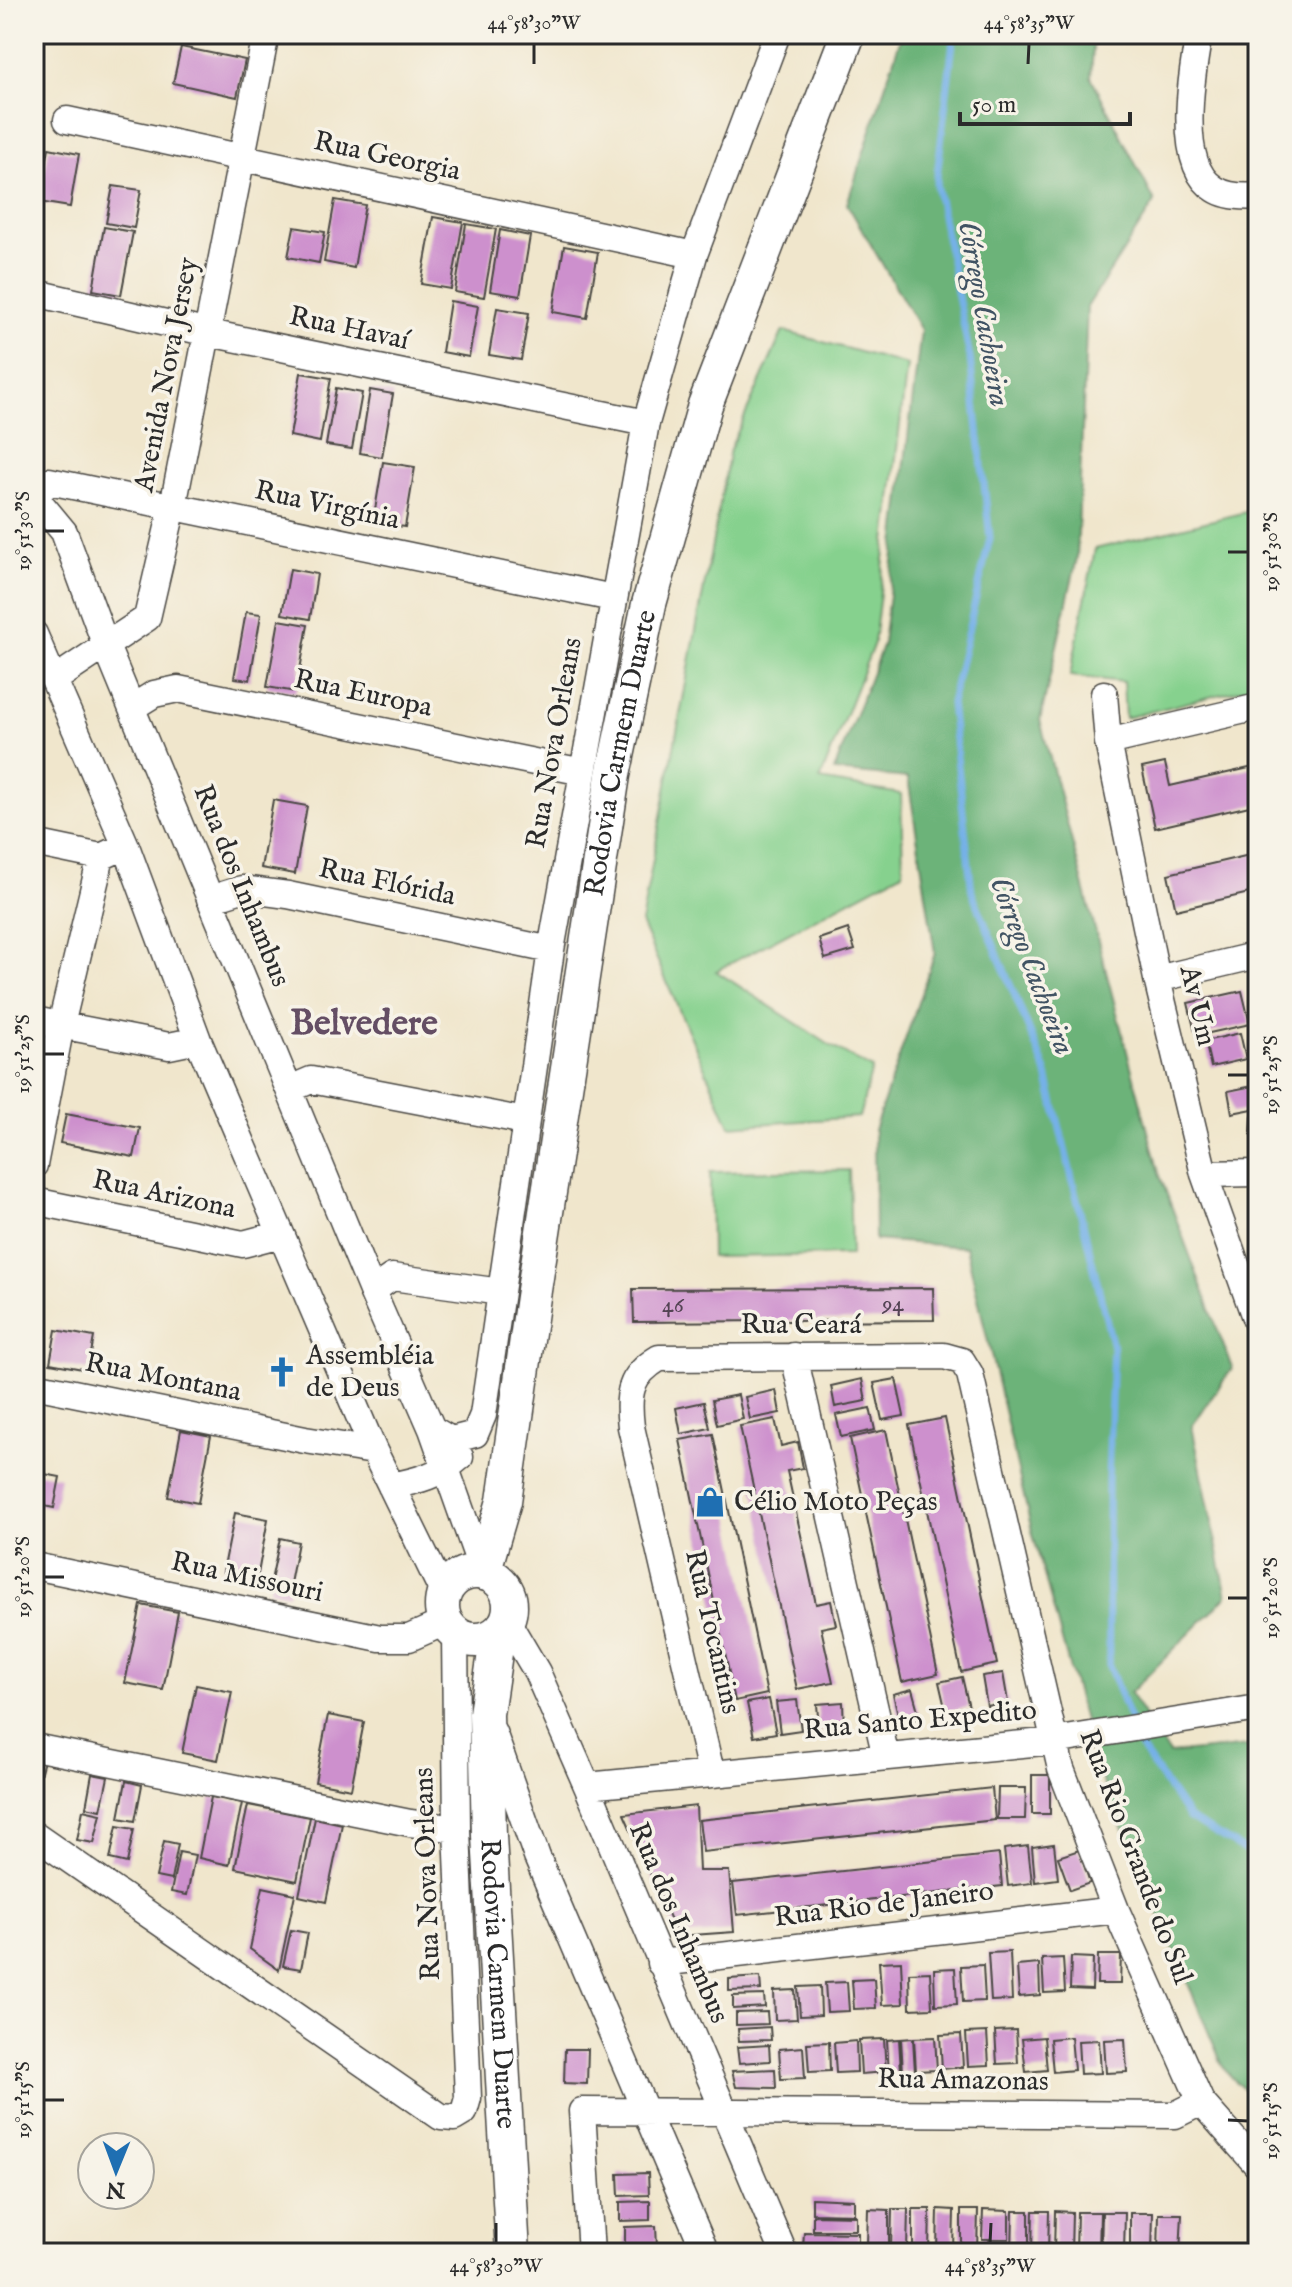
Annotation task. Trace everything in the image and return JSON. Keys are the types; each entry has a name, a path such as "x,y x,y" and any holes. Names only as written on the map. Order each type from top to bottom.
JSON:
{"street":[{"name":"Avenida Nova Jersey","path":"54,680 147,618 209,333 266,34"},
{"name":"Rua Nova Orleans","path":"475,1434 483,1415 551,950 646,423 694,255 777,34"},
{"name":"Rodovia Carmem Duarte","path":"513,2253 489,1836 486,1714 476,1613 504,1501 613,775 649,604 705,405 848,34"},
{"path":"1199,34 1190,103 1191,138 1197,167 1213,188 1234,195 1258,196"},
{"name":"Rua Georgia","path":"67,120 694,255"},
{"name":"Rua Havaí","path":"40,294 209,333 646,423"},
{"name":"Rua Virgínia","path":"35,497 49,481 613,598"},
{"name":"Rua dos Inhambus","path":"35,497 64,532 106,646 432,1429 446,1469 476,1613"},
{"name":"Rua dos Inhambus","path":"36,645 126,846 198,1040 374,1451 391,1486 476,1613 537,1672 784,2253"},
{"name":"Rua Europa","path":"133,707 154,694 178,689 583,772"},
{"name":"Av Um","path":"1104,694 1108,742 1157,979 1204,1174 1258,1326"},
{"path":"1108,742 1258,707"},
{"path":"34,843 101,857 126,846"},
{"path":"34,1165 61,1025 101,857"},
{"name":"Rua Flórida","path":"210,899 242,889 288,895 551,950"},
{"path":"1157,979 1258,955"},
{"path":"34,1020 169,1046 198,1040"},
{"path":"290,1089 311,1080 525,1121"},
{"path":"1204,1174 1258,1173"},
{"name":"Rua Arizona","path":"34,1201 243,1244 281,1234"},
{"path":"372,1291 392,1277 501,1292"},
{"path":"794,1356 886,1757"},
{"name":"Rua Ceará","path":"643,1368 659,1358 944,1356 962,1361"},
{"name":"Rua Rio Grande do Sul","path":"962,1361 970,1374 1061,1769 1116,1910 1201,2102 1258,2166"},
{"name":"Rua Tocantins","path":"643,1368 631,1387 628,1403 631,1427 711,1772"},
{"name":"Rua Montana","path":"34,1385 374,1451"},
{"path":"432,1429 451,1440 475,1434"},
{"path":"391,1486 422,1480 446,1469 462,1455 475,1434"},
{"name":"Rua Missouri","path":"34,1566 380,1638 409,1638 476,1613"},
{"name":"Rua Nova Orleans","path":"34,1835 441,2117 454,2118 464,2112 468,2098 457,1829 476,1613"},
{"name":"Rua Santo Expedito","path":"587,1786 1054,1741 1258,1708"},
{"path":"486,1714 537,1857 706,2253"},
{"path":"34,1747 410,1823 457,1829"},
{"name":"Rua Rio de Janeiro","path":"660,1963 1116,1910"},
{"name":"Rua Amazonas","path":"591,2253 582,2111 1175,2115 1201,2102"}],"green space":[{"path":"902,34 1094,34 1091,77 1155,202 1087,307 1077,558 1040,720 1159,1173 1232,1368 1192,1426 1227,1596 1130,1693 1169,1754 1258,1745 1258,2105 1224,2069 1097,1768 1032,1531 966,1247 875,1240 874,1130 935,953 908,778 834,771 883,644 921,330 847,204"},
{"path":"783,331 907,365 874,643 820,780 901,794 903,872 716,971 872,1069 859,1117 730,1126 641,923 730,449"},
{"path":"1258,509 1258,685 1125,718 1123,682 1070,676 1095,549"},
{"path":"849,1170 851,1255 711,1257 710,1172"}],"building":[{"path":"181,47 245,60 237,97 173,83"},
{"path":"49,148 79,154 70,207 39,202"},
{"path":"113,186 141,190 134,228 106,223"},
{"path":"335,200 365,205 354,268 324,262"},
{"path":"433,217 463,222 451,289 421,284"},
{"path":"466,224 496,229 484,297 455,292"},
{"path":"104,227 133,232 121,295 93,290"},
{"path":"294,227 325,232 319,263 288,257"},
{"path":"500,230 530,236 520,296 490,291"},
{"path":"564,246 598,252 587,318 553,312"},
{"path":"450,301 478,306 469,357 442,352"},
{"path":"497,308 529,313 521,360 489,355"},
{"path":"34,314 46,316 36,376 34,376"},
{"path":"301,373 331,378 320,442 290,436"},
{"path":"336,388 362,393 352,449 326,445"},
{"path":"370,390 393,394 382,457 360,453"},
{"path":"383,462 415,467 405,527 373,522"},
{"path":"290,569 317,574 310,619 282,614"},
{"path":"246,612 261,614 250,680 234,678"},
{"path":"279,620 308,625 296,692 267,687"},
{"path":"1165,763 1170,786 1258,766 1258,804 1155,828 1142,768"},
{"path":"273,800 307,806 295,874 261,868"},
{"path":"1258,853 1258,891 1176,910 1168,874"},
{"path":"848,929 855,950 825,959 819,939"},
{"path":"1242,991 1250,1024 1196,1036 1188,1003"},
{"path":"1258,1003 1258,1030 1257,1031 1251,1005"},
{"path":"1240,1033 1246,1059 1211,1067 1205,1041"},
{"path":"1258,1085 1258,1108 1232,1113 1228,1091"},
{"path":"66,1114 140,1128 134,1157 60,1143"},
{"path":"1252,1117 1258,1117 1258,1136 1251,1135"},
{"path":"1254,1209 1258,1209 1258,1243 1254,1243"},
{"path":"933,1288 934,1320 634,1322 633,1289"},
{"path":"56,1330 94,1337 88,1370 50,1363"},
{"path":"862,1379 866,1401 835,1407 831,1386"},
{"path":"896,1379 904,1416 882,1420 874,1383"},
{"path":"776,1390 780,1413 750,1419 745,1397"},
{"path":"738,1395 743,1419 717,1425 712,1400"},
{"path":"704,1402 710,1428 681,1434 676,1408"},
{"path":"870,1408 875,1430 841,1437 836,1415"},
{"path":"945,1418 997,1664 961,1672 909,1425"},
{"path":"775,1419 781,1446 798,1442 803,1468 787,1471 816,1604 831,1601 836,1625 821,1628 833,1682 797,1689 740,1426"},
{"path":"181,1430 211,1436 198,1503 168,1497"},
{"path":"886,1430 938,1674 902,1682 850,1438"},
{"path":"713,1434 767,1694 735,1701 680,1440"},
{"path":"34,1472 60,1477 54,1508 34,1504"},
{"path":"235,1513 268,1519 257,1579 223,1572"},
{"path":"280,1538 298,1542 288,1594 269,1590"},
{"path":"141,1605 178,1612 163,1690 125,1683"},
{"path":"1003,1673 1008,1702 987,1706 982,1676"},
{"path":"962,1677 969,1707 946,1712 939,1682"},
{"path":"196,1685 232,1692 218,1760 182,1753"},
{"path":"912,1689 920,1718 900,1723 893,1694"},
{"path":"769,1699 776,1733 754,1737 747,1703"},
{"path":"797,1700 801,1730 780,1733 776,1702"},
{"path":"843,1702 844,1728 819,1730 817,1704"},
{"path":"328,1715 364,1722 351,1789 315,1782"},
{"path":"34,1758 44,1760 35,1795 34,1794"},
{"path":"92,1774 108,1777 101,1810 86,1807"},
{"path":"1032,1775 1050,1775 1050,1814 1032,1814"},
{"path":"126,1781 142,1785 135,1821 119,1818"},
{"path":"992,1788 995,1820 703,1852 699,1820"},
{"path":"998,1788 1026,1788 1025,1819 997,1819"},
{"path":"211,1797 242,1803 229,1865 199,1858"},
{"path":"248,1805 310,1817 297,1881 235,1868"},
{"path":"696,1806 699,1871 729,1871 734,1932 678,1936 624,1814"},
{"path":"83,1810 101,1814 94,1843 77,1840"},
{"path":"315,1818 342,1824 326,1902 299,1896"},
{"path":"117,1826 134,1829 127,1863 110,1859"},
{"path":"164,1841 178,1844 171,1880 156,1877"},
{"path":"1054,1844 1058,1879 1035,1882 1032,1847"},
{"path":"1028,1846 1032,1883 1008,1886 1004,1849"},
{"path":"1079,1850 1090,1883 1070,1890 1058,1857"},
{"path":"179,1852 195,1855 187,1895 171,1892"},
{"path":"999,1854 1002,1886 737,1915 733,1883"},
{"path":"263,1887 295,1894 279,1970 250,1949"},
{"path":"291,1930 308,1933 301,1969 283,1966"},
{"path":"1010,1952 1012,2000 991,2001 988,1953"},
{"path":"1098,1955 1121,1955 1120,1984 1097,1984"},
{"path":"1071,1957 1093,1958 1092,1990 1070,1989"},
{"path":"1063,1958 1065,1992 1044,1993 1042,1959"},
{"path":"901,1961 903,2004 882,2005 879,1962"},
{"path":"1039,1964 1040,1995 1019,1997 1017,1966"},
{"path":"983,1965 985,2001 963,2002 961,1966"},
{"path":"955,1968 957,2004 935,2005 934,1969"},
{"path":"930,1972 932,2008 910,2009 909,1973"},
{"path":"760,1977 761,1990 729,1991 729,1979"},
{"path":"874,1979 876,2008 854,2009 852,1980"},
{"path":"847,1982 849,2011 827,2012 825,1983"},
{"path":"820,1986 821,2015 800,2016 798,1987"},
{"path":"795,1990 797,2019 775,2020 774,1991"},
{"path":"764,1995 765,2007 733,2009 733,1996"},
{"path":"767,2012 768,2024 736,2025 736,2013"},
{"path":"770,2027 771,2040 739,2041 738,2029"},
{"path":"1016,2030 1018,2063 997,2064 995,2031"},
{"path":"987,2032 989,2065 968,2066 966,2033"},
{"path":"961,2034 963,2067 942,2069 940,2035"},
{"path":"935,2037 937,2070 916,2071 914,2038"},
{"path":"1044,2037 1047,2070 1026,2072 1022,2039"},
{"path":"1071,2037 1074,2070 1053,2072 1050,2039"},
{"path":"913,2038 915,2072 903,2072 901,2039"},
{"path":"884,2039 886,2072 861,2074 859,2040"},
{"path":"899,2039 901,2072 889,2073 887,2040"},
{"path":"1125,2039 1127,2072 1106,2073 1104,2040"},
{"path":"1099,2040 1101,2073 1080,2074 1078,2041"},
{"path":"856,2041 857,2072 836,2073 834,2043"},
{"path":"829,2042 830,2071 809,2072 807,2043"},
{"path":"769,2045 770,2061 739,2063 737,2047"},
{"path":"803,2047 805,2078 781,2079 779,2049"},
{"path":"565,2049 588,2049 587,2084 564,2083"},
{"path":"775,2069 776,2088 736,2087 732,2071"},
{"path":"648,2173 649,2195 619,2196 618,2174"},
{"path":"812,2198 854,2200 854,2214 812,2213"},
{"path":"650,2201 650,2220 620,2221 620,2202"},
{"path":"868,2209 889,2210 889,2245 867,2245"},
{"path":"892,2209 908,2209 907,2250 891,2250"},
{"path":"913,2209 930,2209 929,2251 913,2250"},
{"path":"938,2209 954,2210 953,2251 937,2251"},
{"path":"961,2210 978,2210 977,2252 961,2252"},
{"path":"983,2210 1009,2211 1009,2239 982,2239"},
{"path":"1013,2211 1029,2211 1029,2252 1012,2252"},
{"path":"1033,2211 1049,2211 1048,2253 1032,2252"},
{"path":"1055,2211 1072,2212 1071,2253 1054,2253"},
{"path":"1077,2212 1100,2212 1099,2253 1076,2253"},
{"path":"1102,2212 1125,2212 1124,2253 1101,2253"},
{"path":"1130,2213 1153,2213 1152,2253 1130,2253"},
{"path":"1159,2214 1182,2214 1180,2253 1158,2253"},
{"path":"813,2215 856,2216 856,2230 813,2230"},
{"path":"656,2226 657,2248 625,2249 625,2227"},
{"path":"804,2232 858,2233 858,2249 803,2248"}],"waterway":[{"name":"Córrego Cachoeira","path":"954,34 936,184 970,358 990,538 951,703 972,892 1046,1071 1113,1347 1108,1481 1109,1666 1141,1748 1189,1818 1258,1858"}],"place":[{"name":"Assembléia de Deus","path":"282,1372"},
{"name":"Célio Moto Peças","path":"710,1502"}],"district":[{"name":"Belvedere","path":"364,1024"}]}
